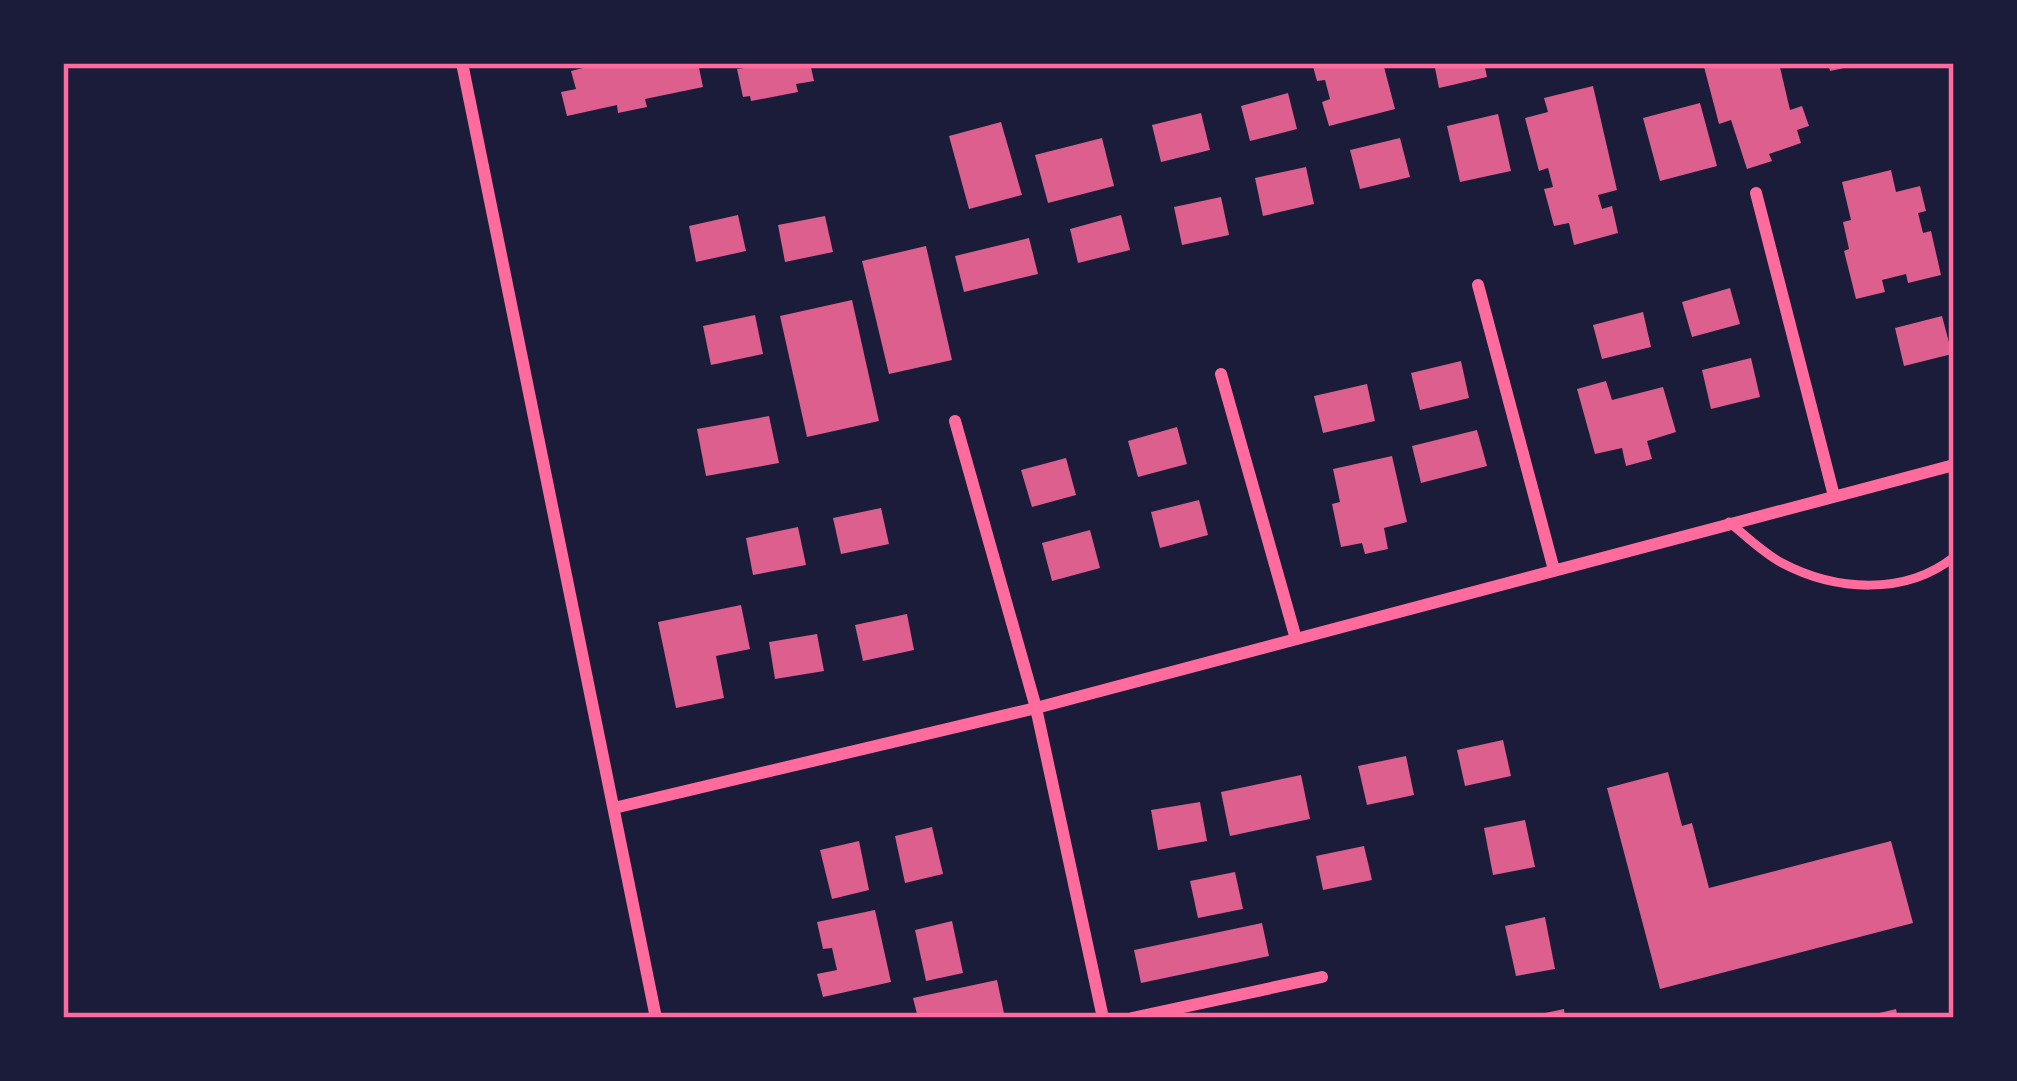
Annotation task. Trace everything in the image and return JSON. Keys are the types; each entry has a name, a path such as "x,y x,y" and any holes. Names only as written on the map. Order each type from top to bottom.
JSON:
{"street":[{"path":"462,63 656,1018"},
{"path":"1756,193 1834,496"},
{"path":"1478,285 1555,570"},
{"path":"1221,374 1296,639"},
{"path":"955,421 1036,708 1103,1018"},
{"path":"614,808 1036,708 1954,465"},
{"path":"1132,1018 1322,977"}],"lane":[{"path":"1729,523 1778,561 1814,577 1846,584 1877,586 1907,580 1954,557"}],"building":[{"path":"581,63 698,63 703,87 645,99 647,107 618,113 617,105 567,116 561,92 576,89 571,71 583,68"},
{"path":"743,63 810,63 814,81 796,84 798,92 751,101 750,96 743,97 737,69 744,68"},
{"path":"1312,63 1383,63 1395,109 1329,126 1322,102 1330,99 1325,80 1317,81"},
{"path":"1434,63 1484,63 1487,77 1439,88"},
{"path":"1703,63 1779,63 1790,110 1802,106 1809,126 1797,130 1801,143 1769,154 1772,161 1747,169 1731,120 1719,124"},
{"path":"1828,63 1858,63 1858,65 1830,71"},
{"path":"1593,86 1617,190 1598,195 1602,209 1612,206 1618,233 1574,245 1569,223 1554,226 1544,189 1553,187 1548,168 1539,171 1525,118 1548,112 1544,98"},
{"path":"1288,93 1297,129 1250,141 1241,106"},
{"path":"1700,103 1717,166 1660,181 1643,118"},
{"path":"1201,113 1210,150 1161,162 1152,125"},
{"path":"1498,114 1511,171 1460,182 1447,126"},
{"path":"1001,122 1022,195 969,209 949,136"},
{"path":"1102,138 1114,186 1048,203 1035,155"},
{"path":"1400,138 1410,177 1360,189 1350,150"},
{"path":"1306,167 1314,204 1263,216 1255,178"},
{"path":"1891,170 1896,192 1920,186 1926,211 1918,213 1923,233 1931,231 1941,275 1908,283 1906,274 1882,280 1885,292 1856,299 1844,251 1849,249 1843,222 1851,220 1842,182"},
{"path":"1221,197 1229,235 1182,245 1174,207"},
{"path":"738,215 746,251 696,262 689,226"},
{"path":"1121,215 1130,250 1078,263 1070,229"},
{"path":"825,216 833,252 785,262 778,225"},
{"path":"1029,238 1038,274 964,292 955,256"},
{"path":"926,246 952,360 889,374 862,261"},
{"path":"1730,288 1740,324 1692,337 1682,302"},
{"path":"852,300 879,421 807,437 780,316"},
{"path":"1643,312 1651,347 1602,359 1593,325"},
{"path":"755,315 763,354 711,365 703,326"},
{"path":"1942,316 1952,354 1904,366 1895,328"},
{"path":"1751,358 1760,397 1711,409 1702,370"},
{"path":"1461,361 1469,398 1420,410 1411,373"},
{"path":"1606,381 1612,400 1663,387 1676,432 1647,441 1652,459 1626,466 1622,448 1595,454 1577,389"},
{"path":"1367,384 1375,421 1323,433 1314,396"},
{"path":"769,416 779,463 706,476 697,429"},
{"path":"1177,427 1187,464 1138,477 1128,441"},
{"path":"1477,430 1487,466 1421,483 1412,446"},
{"path":"1392,456 1407,522 1384,528 1388,549 1365,554 1362,543 1341,547 1332,504 1340,502 1333,469"},
{"path":"1066,458 1076,495 1032,507 1021,470"},
{"path":"1199,500 1208,535 1160,548 1151,512"},
{"path":"881,508 889,544 841,554 833,518"},
{"path":"798,527 806,565 753,575 746,538"},
{"path":"1090,530 1100,568 1052,581 1042,543"},
{"path":"741,605 750,649 716,656 724,698 676,708 658,622"},
{"path":"907,614 914,650 863,661 855,625"},
{"path":"817,634 824,671 775,679 769,642"},
{"path":"1503,740 1511,776 1465,786 1457,750"},
{"path":"1406,756 1414,795 1367,805 1358,766"},
{"path":"1668,772 1682,826 1692,823 1709,888 1891,841 1913,923 1660,989 1607,788"},
{"path":"1301,775 1310,819 1230,836 1221,792"},
{"path":"1200,802 1207,841 1158,850 1151,810"},
{"path":"1525,820 1535,867 1493,875 1484,828"},
{"path":"932,827 943,874 905,883 895,836"},
{"path":"859,841 869,890 832,899 820,850"},
{"path":"1364,846 1372,880 1323,890 1316,856"},
{"path":"1235,872 1243,909 1198,918 1190,881"},
{"path":"875,910 891,982 823,997 817,974 837,970 832,948 823,949 817,922"},
{"path":"1545,917 1555,969 1516,976 1505,926"},
{"path":"952,921 963,973 926,981 915,930"},
{"path":"1262,923 1269,956 1141,983 1134,950"},
{"path":"997,980 1005,1018 918,1018 913,998"},
{"path":"1564,1009 1565,1018 1531,1018 1531,1016"},
{"path":"1896,1009 1898,1018 1867,1016"}]}
